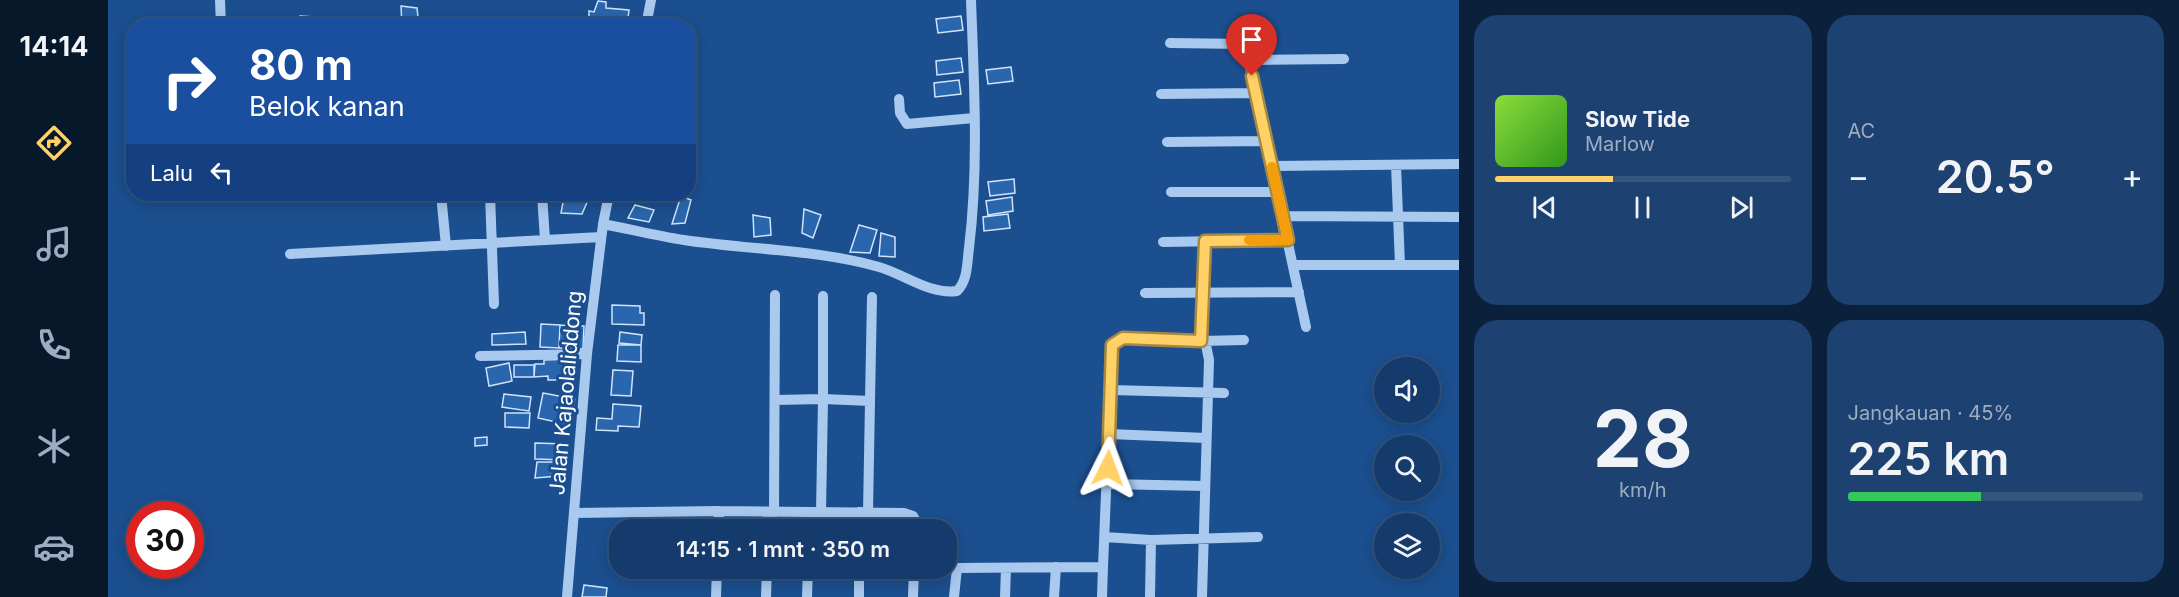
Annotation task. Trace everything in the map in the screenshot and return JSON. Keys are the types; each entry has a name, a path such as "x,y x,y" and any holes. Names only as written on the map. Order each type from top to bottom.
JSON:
{"street":[{"path":"220,0 221,18"},
{"path":"648,18 651,0"},
{"path":"603,224 683,240 786,249 863,263 890,270 928,287 950,292 957,291 965,277 976,171 971,0"},
{"path":"1170,43 1245,44 1306,327"},
{"path":"1249,60 1344,59"},
{"path":"1161,94 1256,93"},
{"path":"899,99 900,113 907,124 974,118"},
{"path":"1167,142 1266,141"},
{"path":"1272,165 1459,164"},
{"path":"1396,165 1400,265"},
{"path":"1171,192 1277,192"},
{"path":"442,201 446,246"},
{"path":"490,201 494,304"},
{"path":"542,201 545,240"},
{"name":"Jalan Kajaolaliddong","path":"567,597 587,354 608,201"},
{"path":"1282,216 1459,217"},
{"path":"290,254 601,237"},
{"path":"1163,242 1288,240"},
{"path":"1201,341 1205,241"},
{"path":"1293,265 1459,265"},
{"path":"1145,292 1299,292"},
{"path":"770,519 775,400 775,295"},
{"path":"821,513 823,296"},
{"path":"862,519 870,401 872,297"},
{"path":"1102,597 1112,345 1123,338 1244,340"},
{"path":"1201,341 1206,345 1209,360 1202,597"},
{"path":"480,356 587,354"},
{"path":"1111,390 1224,393"},
{"path":"775,400 870,401"},
{"path":"1109,434 1206,438"},
{"path":"1107,484 1205,486"},
{"path":"718,512 718,519"},
{"path":"574,513 864,512 904,513 910,519"},
{"path":"808,513 808,519"},
{"path":"1105,537 1151,540 1258,537"},
{"path":"1150,597 1151,540"},
{"path":"957,567 1103,567"},
{"path":"1054,597 1056,567"},
{"path":"1005,568 1005,597"},
{"path":"716,597 717,579"},
{"path":"766,597 767,579"},
{"path":"807,597 808,579"},
{"path":"859,579 859,597"},
{"path":"913,597 914,579"},
{"path":"953,579 954,597"}],"building":[{"path":"598,1 606,2 606,8 629,10 628,18 589,18 589,11 594,12"},
{"path":"401,6 417,8 418,18 402,18"},
{"path":"300,16 315,18 300,18"},
{"path":"961,16 963,30 938,33 936,19"},
{"path":"961,58 963,72 937,75 936,61"},
{"path":"1011,67 1013,81 988,84 986,70"},
{"path":"959,80 961,94 935,97 934,83"},
{"path":"1014,179 1015,193 990,196 988,182"},
{"path":"1012,197 1013,211 988,215 986,201"},
{"path":"563,201 588,201 582,214 561,213"},
{"path":"679,201 691,201 685,223 672,224"},
{"path":"635,205 654,210 649,222 628,218"},
{"path":"804,209 821,215 813,238 802,233"},
{"path":"1008,214 1010,228 984,231 983,217"},
{"path":"753,215 770,218 771,235 754,237"},
{"path":"859,225 877,230 870,253 850,252"},
{"path":"881,233 895,237 895,257 879,256"},
{"path":"612,305 640,306 640,313 644,313 644,325 612,324"},
{"path":"541,324 560,325 559,348 540,347"},
{"path":"560,325 584,326 583,349 559,348"},
{"path":"525,332 526,344 492,345 492,334"},
{"path":"620,332 642,335 641,345 619,343"},
{"path":"618,345 641,345 641,362 617,361"},
{"path":"575,359 575,380 548,380 548,376 534,377 535,364 544,364 544,360"},
{"path":"509,363 512,381 489,386 486,368"},
{"path":"514,365 534,365 534,377 514,377"},
{"path":"613,370 633,371 631,396 611,395"},
{"path":"543,393 575,399 570,425 538,418"},
{"path":"504,394 531,397 529,411 502,407"},
{"path":"613,404 641,406 639,427 618,426 618,431 596,430 597,418 612,419"},
{"path":"505,413 530,413 529,428 505,427"},
{"path":"487,437 487,445 475,446 475,438"},
{"path":"535,443 566,444 565,460 535,459"},
{"path":"537,462 560,462 559,476 535,478"},
{"path":"584,585 607,588 606,597 582,597"}],"slow traffic":[{"path":"1249,240 1288,240 1272,167"}],"route":[{"path":"1108,468 1112,345 1123,338 1201,341 1205,241 1288,240 1252,76"}]}
